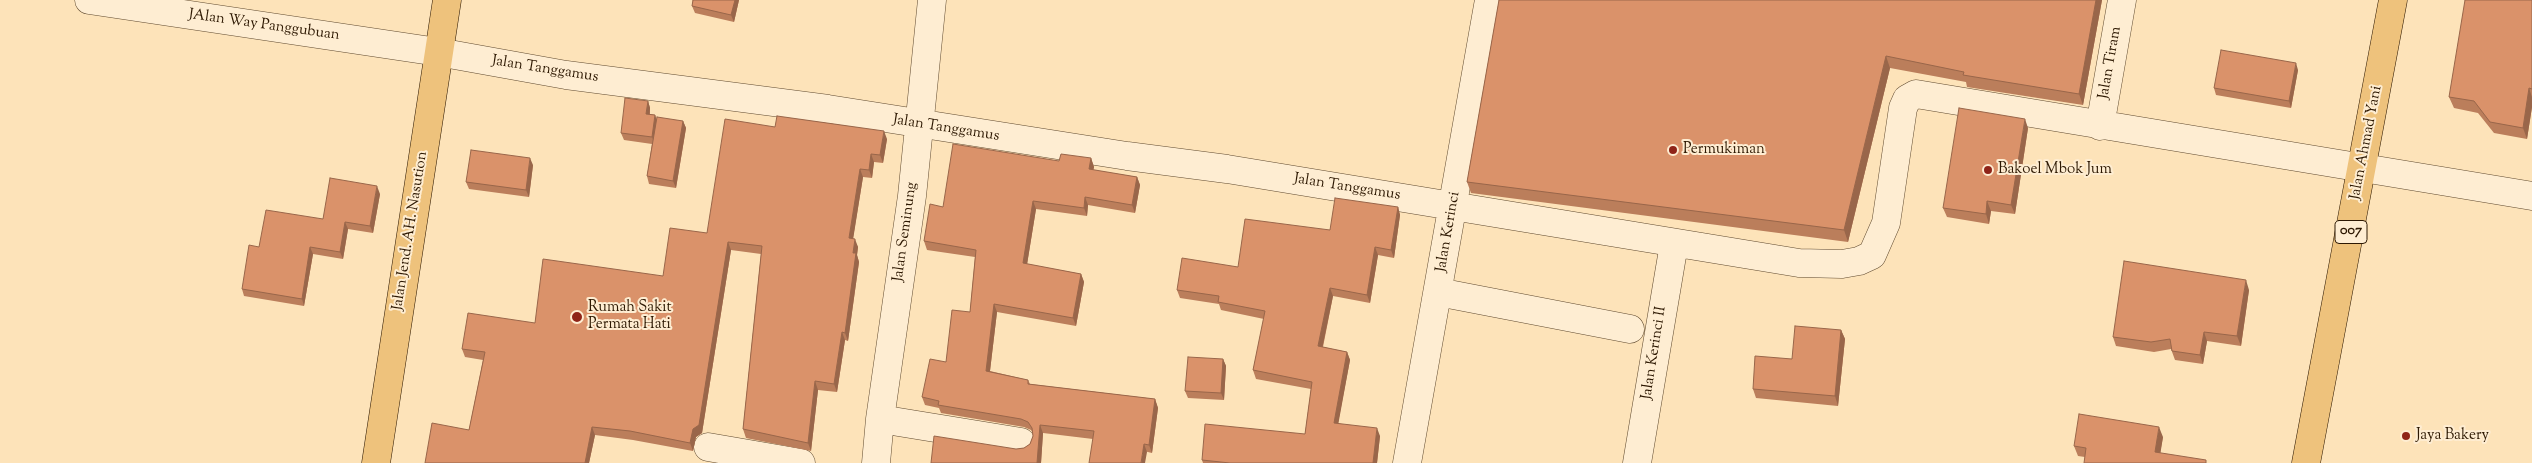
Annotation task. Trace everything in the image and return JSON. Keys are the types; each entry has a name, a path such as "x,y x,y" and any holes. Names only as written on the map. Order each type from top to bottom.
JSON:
{"main road":[{"name":"Jalan Jend. AH. Nasution","path":"376,463 447,0"},
{"name":"Jalan Ahmad Yani","path":"2306,463 2363,168 2393,0"}],"street":[{"name":"JAlan Way Panggubuan","path":"90,0 438,52"},
{"name":"Jalan Seminung","path":"876,463 880,419 920,126 932,0"},
{"name":"Jalan Kerinci","path":"1406,463 1454,205 1489,0"},
{"name":"Jalan Tiram","path":"2100,126 2122,0"},
{"name":"Jalan Tanggamus","path":"438,52 566,75 828,110 920,126 1228,169 1454,205 1674,244 1799,263 1842,264 1859,261 1872,255 1886,223 1903,108 1907,99 1916,94 2100,126"},
{"path":"2100,126 2532,196"},
{"name":"Jalan Kerinci II","path":"1637,463 1674,244"},
{"path":"1438,292 1630,328"},
{"path":"880,419 1021,442"},
{"path":"708,447 801,463"}],"building":[{"path":"693,0 735,0 731,15 692,6"},
{"name":"Permukiman","path":"1499,0 2096,0 2079,94 1963,75 1964,72 1886,56 1844,230 1467,182"},
{"path":"2465,0 2532,0 2532,89 2529,88 2523,128 2490,122 2474,101 2449,97"},
{"path":"2221,50 2296,63 2289,101 2214,88"},
{"path":"625,98 648,101 646,114 655,115 652,137 621,133"},
{"name":"Bakoel Mbok Jum","path":"1959,108 2025,119 2011,205 1987,201 1986,214 1943,208"},
{"path":"777,116 884,131 880,155 871,154 869,170 860,169 849,238 855,239 853,253 856,253 845,333 842,332 834,384 815,381 808,443 743,429 762,246 728,242 699,425 693,429 690,443 630,431 592,427 585,463 425,463 432,423 469,430 485,352 462,349 468,313 535,323 543,259 663,276 670,228 707,233 725,119 775,127"},
{"path":"657,117 683,121 673,181 647,176"},
{"path":"953,144 1059,161 1061,154 1091,158 1089,169 1137,177 1132,205 1085,197 1084,208 1033,201 1023,263 1081,274 1073,318 994,304 986,371 1028,380 1028,384 1155,399 1149,445 1144,444 1141,463 1089,463 1094,431 1040,425 1037,463 931,463 934,436 1016,449 1024,448 1030,444 1033,436 1032,428 1028,422 1021,419 938,405 939,401 922,397 930,359 946,362 952,310 970,312 976,250 924,241 930,204 943,207"},
{"path":"471,150 530,158 526,190 466,182"},
{"path":"330,178 377,186 370,226 345,222 340,252 310,247 302,299 242,289 249,245 259,247 266,210 323,219"},
{"path":"1335,198 1398,207 1391,250 1375,247 1367,295 1330,288 1318,346 1347,352 1334,423 1377,428 1373,463 1230,463 1202,460 1205,424 1305,434 1312,382 1253,370 1265,311 1218,302 1219,296 1177,290 1182,258 1238,267 1245,219 1330,230"},
{"path":"2124,261 2246,280 2237,336 2204,332 2200,355 2172,351 2170,339 2151,342 2113,337"},
{"path":"1795,326 1841,330 1835,396 1753,389 1755,356 1792,359"},
{"path":"1188,357 1223,359 1221,393 1185,391"},
{"path":"2079,414 2159,427 2155,452 2206,460 2206,463 2084,463 2086,448 2074,446"}],"place":[{"name":"Permukiman","path":"1673,150"},
{"name":"Bakoel Mbok Jum","path":"1988,170"},
{"name":"Rumah Sakit Permata Hati","path":"577,317"},
{"name":"Jaya Bakery","path":"2406,436"}]}
